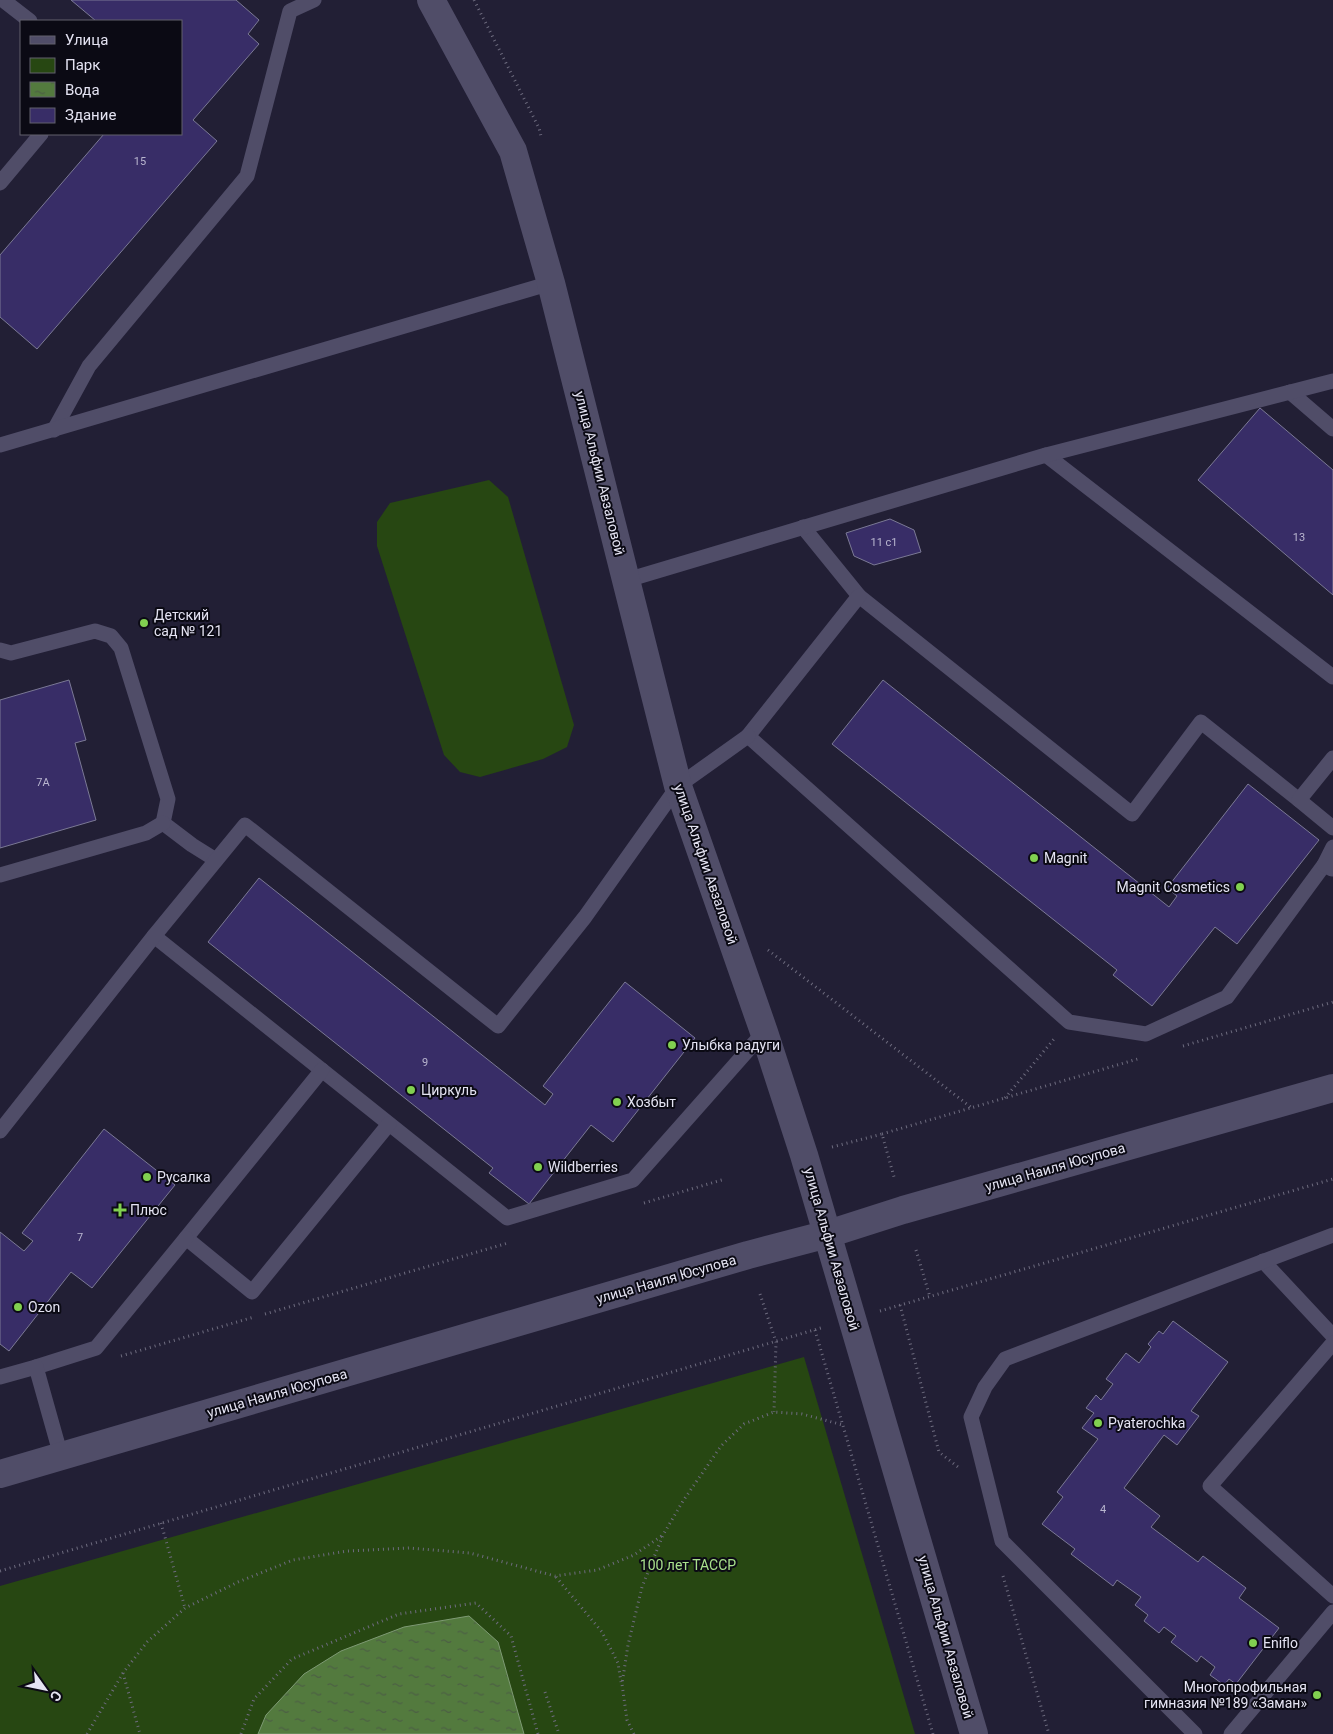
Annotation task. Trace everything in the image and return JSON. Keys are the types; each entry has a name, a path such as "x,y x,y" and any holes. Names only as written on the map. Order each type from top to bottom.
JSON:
{"street":[{"name":"улица Альфии Авзаловой","path":"431,0 513,151 551,283 678,786 764,1032 804,1155 974,1734"},
{"name":"улица Наиля Юсупова","path":"0,1474 748,1255 828,1234 903,1210 1333,1088"}],"lane":[{"path":"3,0 29,20"},
{"path":"54,430 89,366 247,176 290,11 314,0"},
{"path":"0,183 40,135"},
{"path":"1,444 551,283"},
{"path":"627,580 1046,455 1333,381"},
{"path":"1290,392 1333,429"},
{"path":"1046,455 1333,677"},
{"path":"803,528 859,596 1132,814 1201,722 1333,828"},
{"path":"0,1131 154,936 246,825 498,1026 585,917 678,786 748,736 859,596"},
{"path":"0,650 11,653 95,631 111,636 121,648 168,799 163,823 146,834 0,875"},
{"path":"748,736 1069,1022 1146,1034 1228,997 1329,867 1333,847"},
{"path":"1299,800 1333,758"},
{"path":"163,823 216,860"},
{"path":"154,936 507,1218 633,1180 764,1032"},
{"path":"0,1377 96,1348 322,1070"},
{"path":"186,1238 252,1292 388,1124"},
{"path":"1195,1734 1002,1541 971,1416 985,1386 1005,1359 1333,1235"},
{"path":"1263,1261 1333,1336"},
{"path":"1333,1343 1210,1486 1333,1596"},
{"path":"36,1367 60,1456"},
{"path":"1230,1734 1333,1612"}],"path":[{"path":"474,0 539,128 542,138"},
{"path":"761,945 972,1108"},
{"path":"1183,1046 1333,1002"},
{"path":"1005,1098 1069,1022"},
{"path":"826,1148 882,1134 1145,1057"},
{"path":"882,1134 894,1177"},
{"path":"874,1313 1333,1179"},
{"path":"640,1204 725,1180"},
{"path":"116,1357 516,1241"},
{"path":"916,1250 930,1297"},
{"path":"760,1294 776,1342 774,1412"},
{"path":"0,1570 776,1342 831,1324"},
{"path":"815,1330 933,1734"},
{"path":"622,1684 628,1645 642,1587 663,1535 721,1446 744,1424 774,1412 802,1414 843,1426"},
{"path":"161,1523 184,1608"},
{"path":"87,1734 123,1673 147,1642 184,1608 238,1582 293,1560 347,1551 409,1548 470,1553 555,1576 597,1570 634,1555 663,1535"},
{"path":"555,1576 602,1632 618,1663 626,1720 634,1734"},
{"path":"241,1734 254,1699 292,1659 399,1614 476,1603 511,1636 538,1734"},
{"path":"123,1673 140,1734"},
{"path":"545,1692 559,1734"}],"green space":[{"path":"489,480 508,497 574,725 567,747 543,759 480,777 460,772 444,755 377,546 377,522 390,503"},
{"name":"100 лет ТАССР","path":"804,1357 915,1734 0,1734 0,1586"}],"water":[{"path":"469,1616 498,1642 524,1734 258,1734 266,1715 304,1674 341,1651 404,1627"}],"building":[{"path":"71,0 236,0 259,20 248,34 259,44 193,120 217,141 37,349 0,317 0,255 103,135 182,135 182,20 95,20"},
{"path":"1260,408 1333,470 1333,595 1198,480"},
{"path":"890,519 914,530 921,552 874,565 854,556 846,533"},
{"path":"69,680 86,740 75,743 96,820 0,848 0,700"},
{"path":"883,680 1169,907 1177,896 1167,888 1248,784 1319,840 1237,944 1215,927 1152,1006 1113,975 1117,970 832,744"},
{"path":"259,878 545,1105 553,1094 543,1086 625,982 695,1038 613,1142 591,1125 529,1204 489,1173 493,1168 208,942"},
{"path":"104,1129 175,1185 92,1288 71,1272 9,1351 0,1344 0,1232 24,1251 33,1241 22,1233"},
{"path":"1173,1321 1228,1362 1191,1411 1199,1416 1177,1445 1164,1435 1124,1488 1160,1516 1151,1527 1198,1562 1203,1556 1246,1588 1239,1598 1279,1628 1236,1684 1229,1679 1224,1685 1210,1675 1215,1667 1201,1656 1197,1662 1171,1642 1176,1636 1164,1627 1159,1633 1144,1621 1148,1615 1135,1605 1141,1597 1117,1580 1113,1586 1071,1554 1075,1549 1042,1524 1063,1497 1057,1492 1098,1439 1082,1428 1094,1413 1086,1408 1096,1395 1101,1400 1113,1384 1106,1379 1126,1353 1139,1363 1151,1347 1148,1344 1159,1331 1163,1334"}],"place":[{"name":"Детский сад № 121","path":"144,623"},
{"name":"Magnit","path":"1034,858"},
{"name":"Magnit Cosmetics","path":"1240,887"},
{"name":"Улыбка радуги","path":"672,1045"},
{"name":"Циркуль","path":"411,1090"},
{"name":"Хозбыт","path":"617,1102"},
{"name":"Wildberries","path":"538,1167"},
{"name":"Русалка","path":"147,1177"},
{"name":"Плюс","path":"120,1210"},
{"name":"Ozon","path":"18,1307"},
{"name":"Pyaterochka","path":"1098,1423"},
{"name":"Eniflo","path":"1253,1643"},
{"name":"Многопрофильная гимназия №189 «Заман»","path":"1317,1695"}]}
